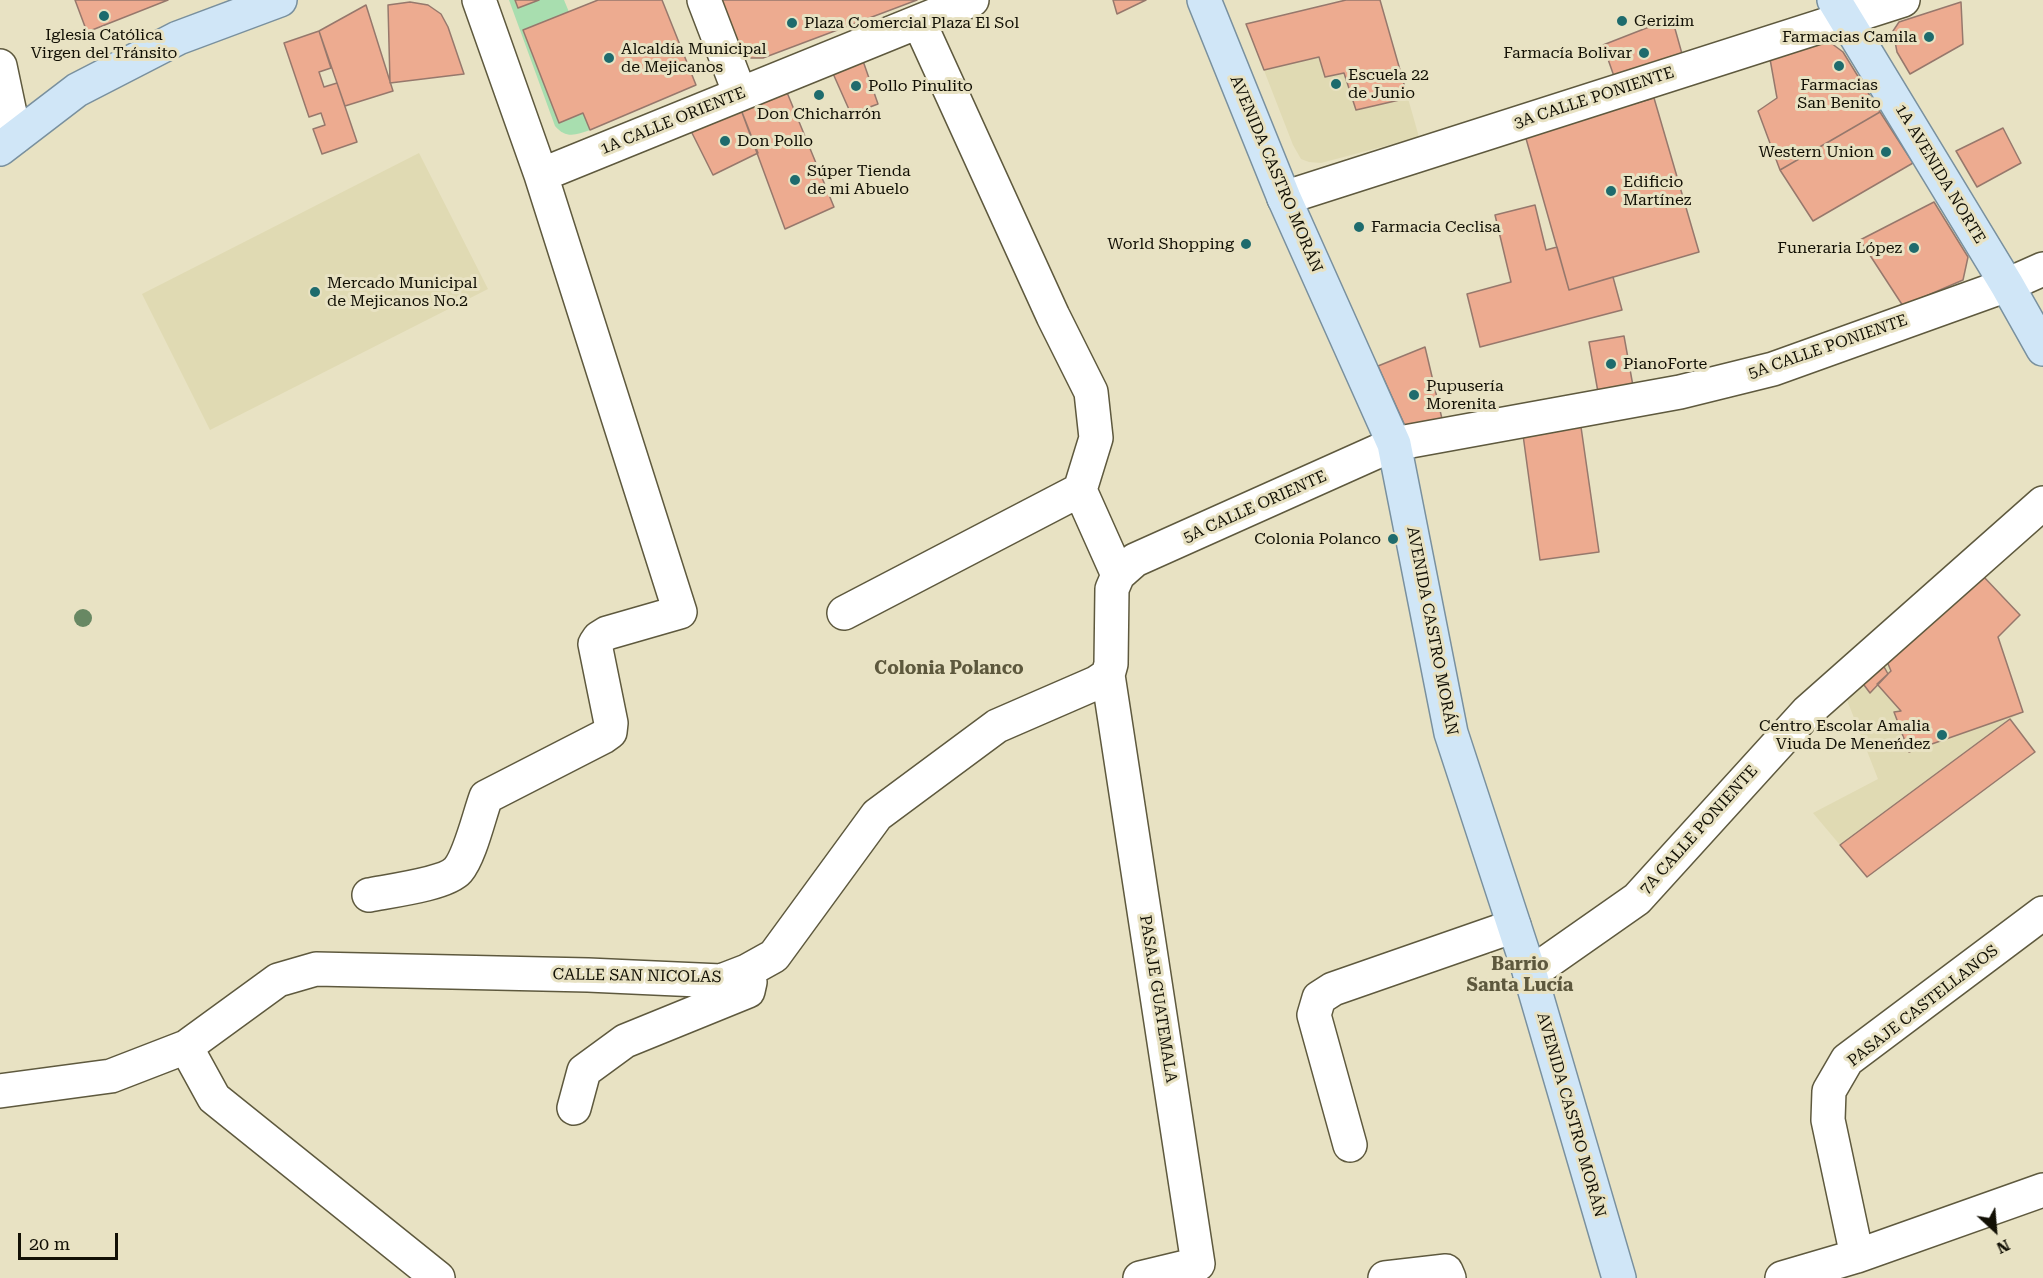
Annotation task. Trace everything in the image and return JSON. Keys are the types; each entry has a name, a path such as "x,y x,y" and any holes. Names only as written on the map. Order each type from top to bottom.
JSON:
{"main road":[{"path":"8,143 77,90 178,38 280,0"},
{"name":"AVENIDA CASTRO MORÁN","path":"1204,0 1284,198 1394,444 1451,733 1530,974 1619,1278"},
{"name":"1A AVENIDA NORTE","path":"1840,9 2007,285 2043,349"}],"street":[{"path":"369,895 443,879 456,873 464,862 486,796 610,732 611,723 595,644 599,638 607,633 680,612 542,175 479,0"},
{"path":"704,0 740,94"},
{"name":"1A CALLE ORIENTE","path":"542,175 972,0"},
{"name":"3A CALLE PONIENTE","path":"1284,198 1521,115 1840,9 1903,0"},
{"path":"919,22 1053,316 1091,392 1096,438 1080,490 1118,575 1112,589 1111,664 1108,675"},
{"path":"0,66 8,143"},
{"name":"5A CALLE PONIENTE","path":"1394,444 1680,392 1773,369 2007,285 2043,268"},
{"name":"5A CALLE ORIENTE","path":"1118,575 1135,560 1394,444"},
{"path":"844,613 1080,490"},
{"name":"7A CALLE PONIENTE","path":"1530,974 1637,899 1807,712 2043,503"},
{"name":"CALLE SAN NICOLAS","path":"0,1091 111,1076 186,1047 278,980 316,969 588,975 722,981 747,971 774,956 877,814 997,726 1096,683 1108,675"},
{"name":"PASAJE GUATEMALA","path":"1108,675 1202,1271 1140,1278"},
{"name":"PASAJE CASTELLANOS","path":"1857,1256 1828,1120 1829,1091 1847,1060 2043,913"},
{"path":"1350,1145 1314,1015 1319,998 1333,989 1514,926"},
{"path":"574,1108 584,1071 625,1041 748,991 751,984 747,971"},
{"path":"186,1047 214,1098 438,1278"},
{"path":"1782,1278 1857,1256 2043,1190"},
{"path":"1385,1278 1446,1270 1449,1278"}],"shaded area":[{"name":"Escuela 22 de Junio","path":"1346,0 1380,0 1419,137 1321,163 1309,162 1301,159 1293,145 1246,24"},
{"name":"Mercado Municipal de Mejicanos No.2","path":"419,153 488,289 210,430 142,294"},
{"name":"Centro Escolar Amalia Viuda De Meneńdez","path":"1983,576 2020,615 1998,638 2023,712 2010,719 2035,752 1867,877 1813,813 1878,779 1847,700 1837,689"}],"green space":[{"path":"509,0 564,0 569,12 523,31 559,122 583,113 590,130 567,134 555,126"}],"building":[{"name":"Iglesia Católica Virgen del Tránsito","path":"75,0 168,0 87,32"},
{"path":"515,0 539,0 518,8"},
{"name":"Alcaldía Municipal de Mejicanos","path":"598,0 662,0 696,85 590,130 583,113 559,123 523,30"},
{"name":"Plaza Comercial Plaza El Sol","path":"720,0 917,0 763,58 747,58 737,47"},
{"path":"1113,0 1146,0 1117,14"},
{"path":"1346,0 1380,0 1408,98 1356,110 1344,73 1325,77 1319,57 1264,70 1246,24"},
{"path":"410,2 428,5 441,14 448,27 464,74 390,83 388,5"},
{"name":"Farmacias Camila","path":"1961,2 1963,44 1910,74 1897,52 1893,31 1899,22"},
{"path":"366,5 393,91 345,106 319,31"},
{"name":"Farmacía Bolivar","path":"1672,18 1684,61 1616,82 1603,45"},
{"path":"319,31 331,68 319,72 324,87 337,83 357,142 322,154 313,129 325,125 321,113 309,117 284,43"},
{"path":"1821,43 1831,43 1843,52 1880,112 1780,170 1758,111 1777,98 1770,59"},
{"name":"Pollo Pinulito","path":"862,58 878,104 851,114 831,69"},
{"name":"Súper Tienda de mi Abuelo","path":"786,90 834,207 785,229 740,107"},
{"name":"Edificio Martínez","path":"1654,98 1699,252 1569,290 1525,135"},
{"name":"Don Pollo","path":"740,107 758,153 713,175 690,129"},
{"path":"1880,112 1913,163 1813,221 1780,170"},
{"path":"2003,128 2021,163 1977,187 1956,151"},
{"name":"Funeraria López","path":"1934,202 1968,257 1963,280 1903,306 1860,240"},
{"path":"1535,205 1546,250 1557,247 1569,290 1613,277 1622,310 1480,347 1467,294 1511,282 1495,215"},
{"name":"PianoForte","path":"1624,336 1633,386 1598,392 1589,342"},
{"name":"Pupusería Morenita","path":"1425,347 1443,423 1406,428 1378,366"},
{"path":"1581,427 1599,552 1540,560 1523,435"},
{"path":"1983,576 2020,615 1998,637 2023,712 1909,752 1894,712 1901,711 1877,684 1891,671 1886,659"},
{"path":"1877,654 1888,674 1870,693 1855,673"},
{"path":"2010,719 2035,752 1867,877 1840,845"}],"place":[{"name":"Iglesia Católica Virgen del Tránsito","path":"104,16"},
{"name":"Gerizim","path":"1622,21"},
{"name":"Plaza Comercial Plaza El Sol","path":"792,23"},
{"name":"Farmacias Camila","path":"1929,37"},
{"name":"Farmacía Bolivar","path":"1644,53"},
{"name":"Alcaldía Municipal de Mejicanos","path":"609,58"},
{"name":"Farmacias San Benito","path":"1839,66"},
{"name":"Escuela 22 de Junio","path":"1336,84"},
{"name":"Pollo Pinulito","path":"856,86"},
{"name":"Don Chicharrón","path":"819,95"},
{"name":"Don Pollo","path":"725,141"},
{"name":"Western Union","path":"1886,152"},
{"name":"Súper Tienda de mi Abuelo","path":"795,180"},
{"name":"Edificio Martínez","path":"1611,191"},
{"name":"Farmacia Ceclisa","path":"1359,227"},
{"name":"World Shopping","path":"1246,244"},
{"name":"Funeraria López","path":"1914,248"},
{"name":"Mercado Municipal de Mejicanos No.2","path":"315,292"},
{"name":"PianoForte","path":"1611,364"},
{"name":"Pupusería Morenita","path":"1414,395"},
{"name":"Colonia Polanco","path":"1393,539"},
{"name":"Centro Escolar Amalia Viuda De Meneńdez","path":"1942,735"}],"district":[{"name":"Colonia Polanco","path":"949,669"},
{"name":"Barrio Santa Lucía","path":"1520,975"}]}
